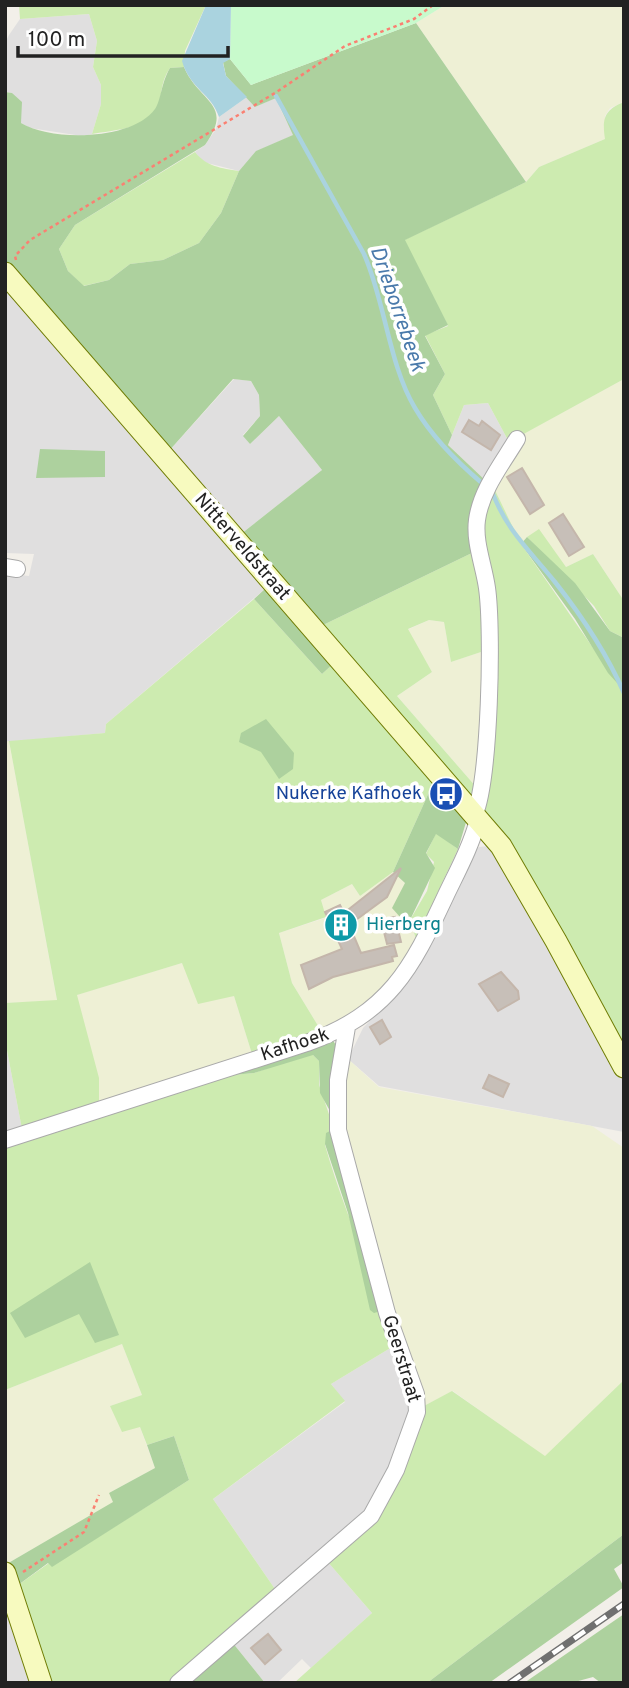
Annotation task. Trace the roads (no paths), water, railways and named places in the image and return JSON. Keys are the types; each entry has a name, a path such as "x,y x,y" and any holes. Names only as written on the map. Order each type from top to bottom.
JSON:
{"main road":[{"name":"Nitterveldstraat","path":"5,273 501,846 624,1067"},
{"path":"7,1577 41,1683"}],"street":[{"name":"Kafhoek","path":"5,1140 347,1027 389,994 420,948 465,855 476,818 485,755 489,636 487,588 477,522 489,486 517,439"},
{"name":"Geerstraat","path":"178,1683 371,1516 396,1470 417,1412 416,1395 387,1313 338,1130 338,1080 347,1027"}],"water":[{"path":"206,5 231,5 230,59 223,63 226,76 247,97 219,117 211,102 190,78 182,61"}],"waterway":[{"name":"Drieborrebeek","path":"276,96 364,254 399,372 415,408 446,449 483,484"},
{"name":"Drieborrebeek","path":"493,494 528,551 584,621 602,649 624,693"}],"railway":[{"path":"510,1683 624,1604"}],"place":[{"name":"Nukerke Kafhoek","path":"446,794"},
{"name":"Hierberg","path":"341,925"}]}
